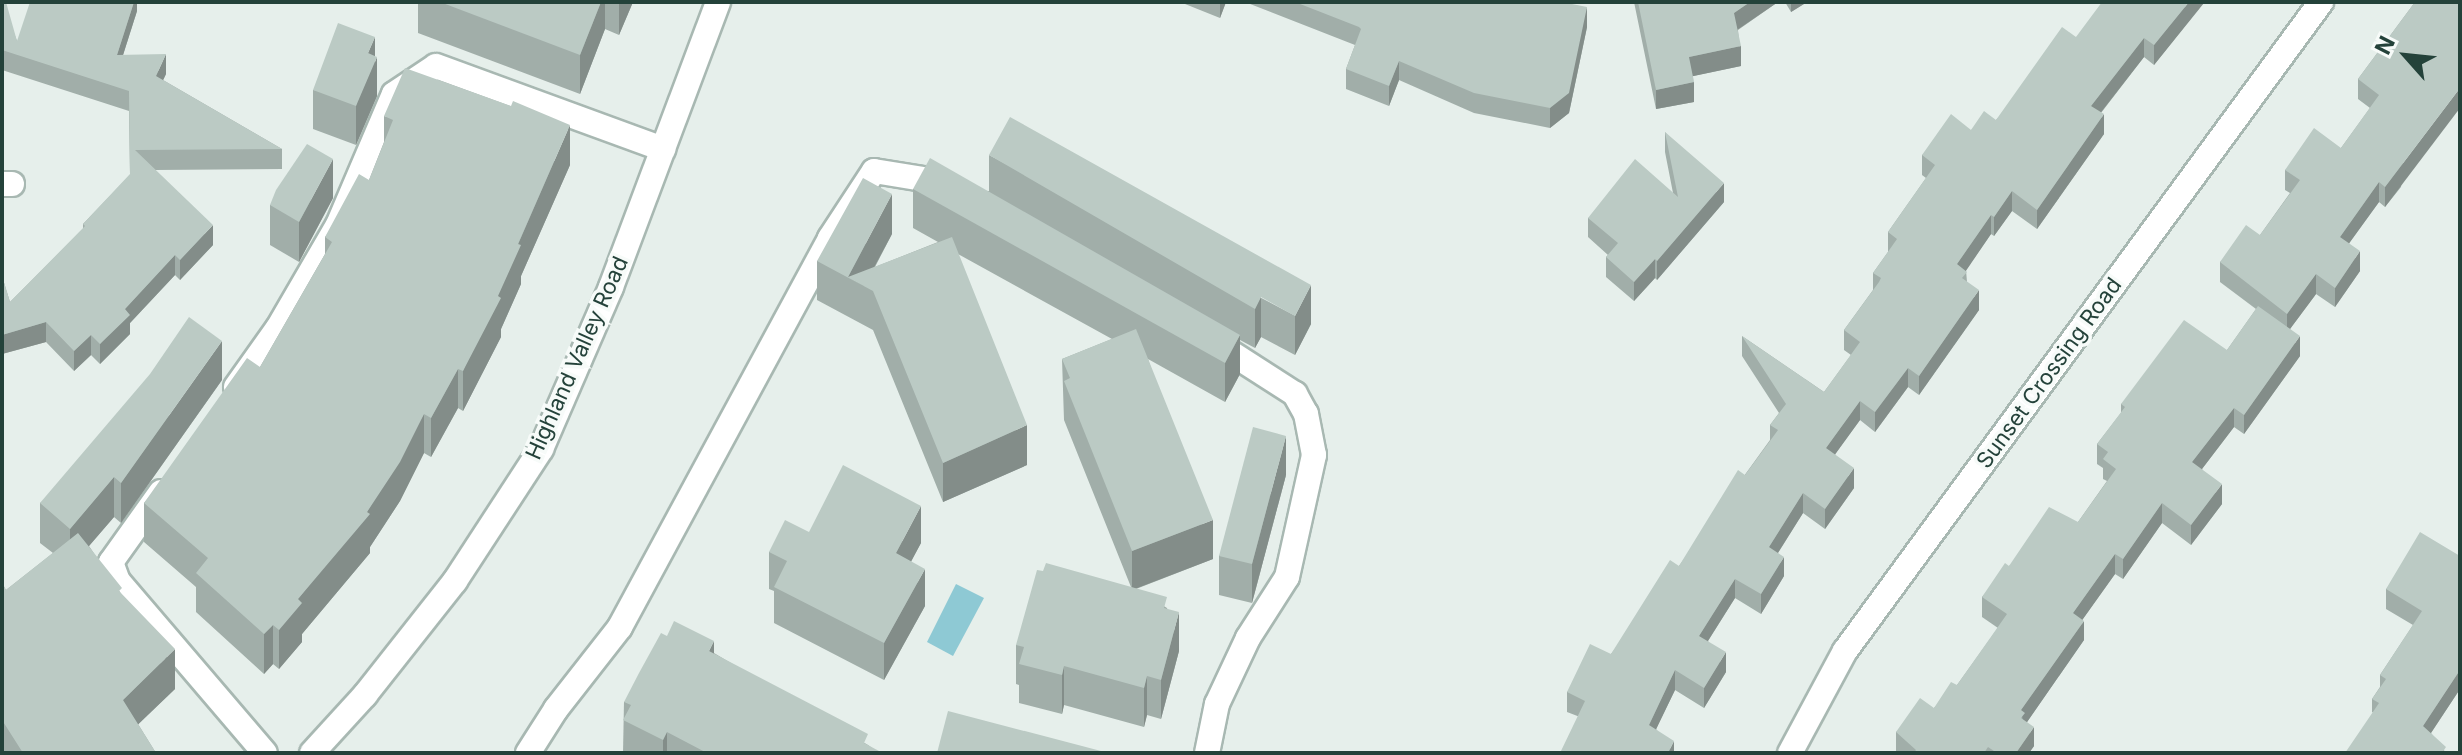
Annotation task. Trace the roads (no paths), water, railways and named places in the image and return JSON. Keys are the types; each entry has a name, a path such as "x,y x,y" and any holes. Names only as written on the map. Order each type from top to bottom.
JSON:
{"street":[{"name":"Highland Valley Road","path":"312,753 365,695 455,581 541,449 611,287 718,2"},
{"name":"Sunset Crossing Road","path":"1790,753 1845,651 2321,2"},
{"path":"223,406 278,328 338,225 394,94 436,66 663,149"},
{"path":"528,753 556,709 620,627 830,238 874,171 936,181 977,205"},
{"path":"1199,333 1295,394 1306,414 1314,455 1287,577 1248,638 1217,704 1207,753"},
{"path":"176,471 111,562 118,581 265,753"}],"water":[{"path":"956,584 984,598 953,656 927,642"}]}
